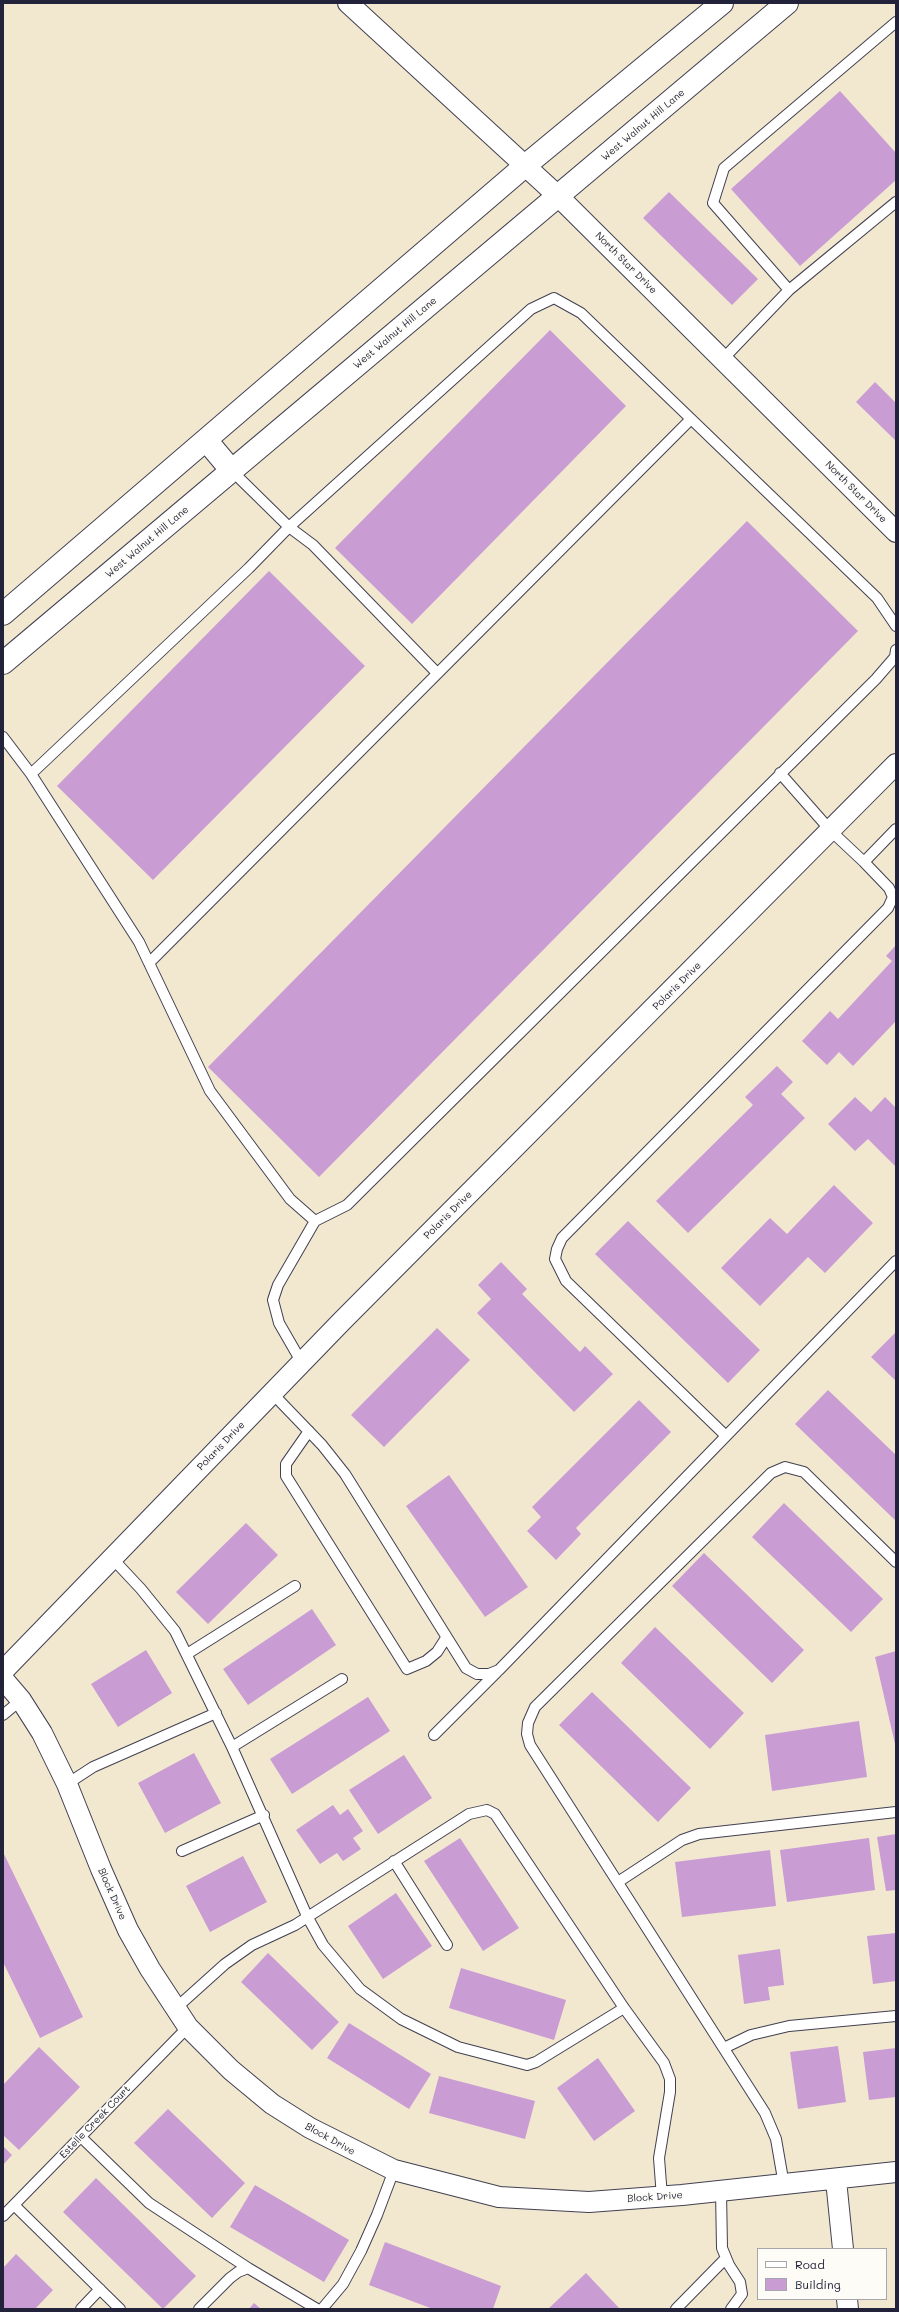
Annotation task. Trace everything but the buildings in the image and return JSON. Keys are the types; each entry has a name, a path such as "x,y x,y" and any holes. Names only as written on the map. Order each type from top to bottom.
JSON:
{"main road":[{"path":"3,614 526,165 722,3"},
{"name":"West Walnut Hill Lane","path":"3,664 787,3"},
{"path":"206,440 232,471"}],"street":[{"name":"North Star Drive","path":"348,3 526,165 896,532"},
{"name":"Polaris Drive","path":"3,1671 272,1393 832,831 896,764"},
{"name":"Block Drive","path":"3,1679 21,1700 42,1733 67,1784 101,1869 128,1930 150,1970 175,2009 188,2027 231,2070 272,2104 317,2132 394,2170 499,2197 589,2202 836,2180 896,2172"},
{"path":"836,2180 843,2248"}],"lane":[{"path":"788,290 713,203 724,168 896,22"},
{"path":"723,359 788,290 896,202"},
{"path":"31,774 249,568 289,527 531,309 554,298 581,313 877,598 896,626"},
{"path":"149,962 691,419"},
{"path":"232,471 289,527 313,545 437,673"},
{"path":"302,1363 279,1323 272,1300 278,1285 315,1220 347,1205 876,679 895,657 896,650"},
{"path":"3,737 31,774 139,942 210,1091 290,1199 315,1220"},
{"path":"725,1435 566,1281 555,1259 562,1238 888,908 893,897 889,888 832,831 780,773"},
{"path":"864,862 896,829"},
{"path":"434,1735 896,1261"},
{"path":"272,1393 309,1431 345,1474 466,1668 477,1674 489,1674 499,1670"},
{"path":"309,1431 286,1464 286,1476 407,1669 426,1661 437,1652 446,1638"},
{"path":"784,2185 776,2139 765,2113 530,1745 527,1734 528,1723 535,1707 771,1473 785,1468 804,1472 896,1562"},
{"path":"112,1558 141,1589 175,1632 216,1713 264,1815 307,1916 323,1945 360,1989 401,2019 458,2047 527,2065 536,2062 624,2008"},
{"path":"187,1654 295,1586"},
{"path":"232,1747 342,1679"},
{"path":"3,1715 21,1700"},
{"path":"67,1784 93,1767 216,1713"},
{"path":"175,2009 225,1964 252,1945 294,1925 469,1814 487,1810 495,1814 624,2008 664,2064 670,2079 670,2092 659,2158 662,2196"},
{"path":"618,1882 682,1840 699,1834 896,1812"},
{"path":"182,1851 264,1815"},
{"path":"394,1861 448,1945"},
{"path":"724,2048 751,2035 789,2026 896,2016"},
{"name":"Estelle Creek Court","path":"3,2216 188,2027"},
{"path":"81,2137 149,2203 248,2268 317,2309"},
{"path":"322,2309 342,2284 361,2251 377,2215 394,2170"},
{"path":"721,2191 722,2248 740,2282 742,2294 731,2309"},
{"path":"14,2205 120,2309"},
{"path":"676,2309 726,2258"},
{"path":"199,2309 230,2278 238,2272 248,2268"},
{"path":"81,2309 100,2289"}]}
